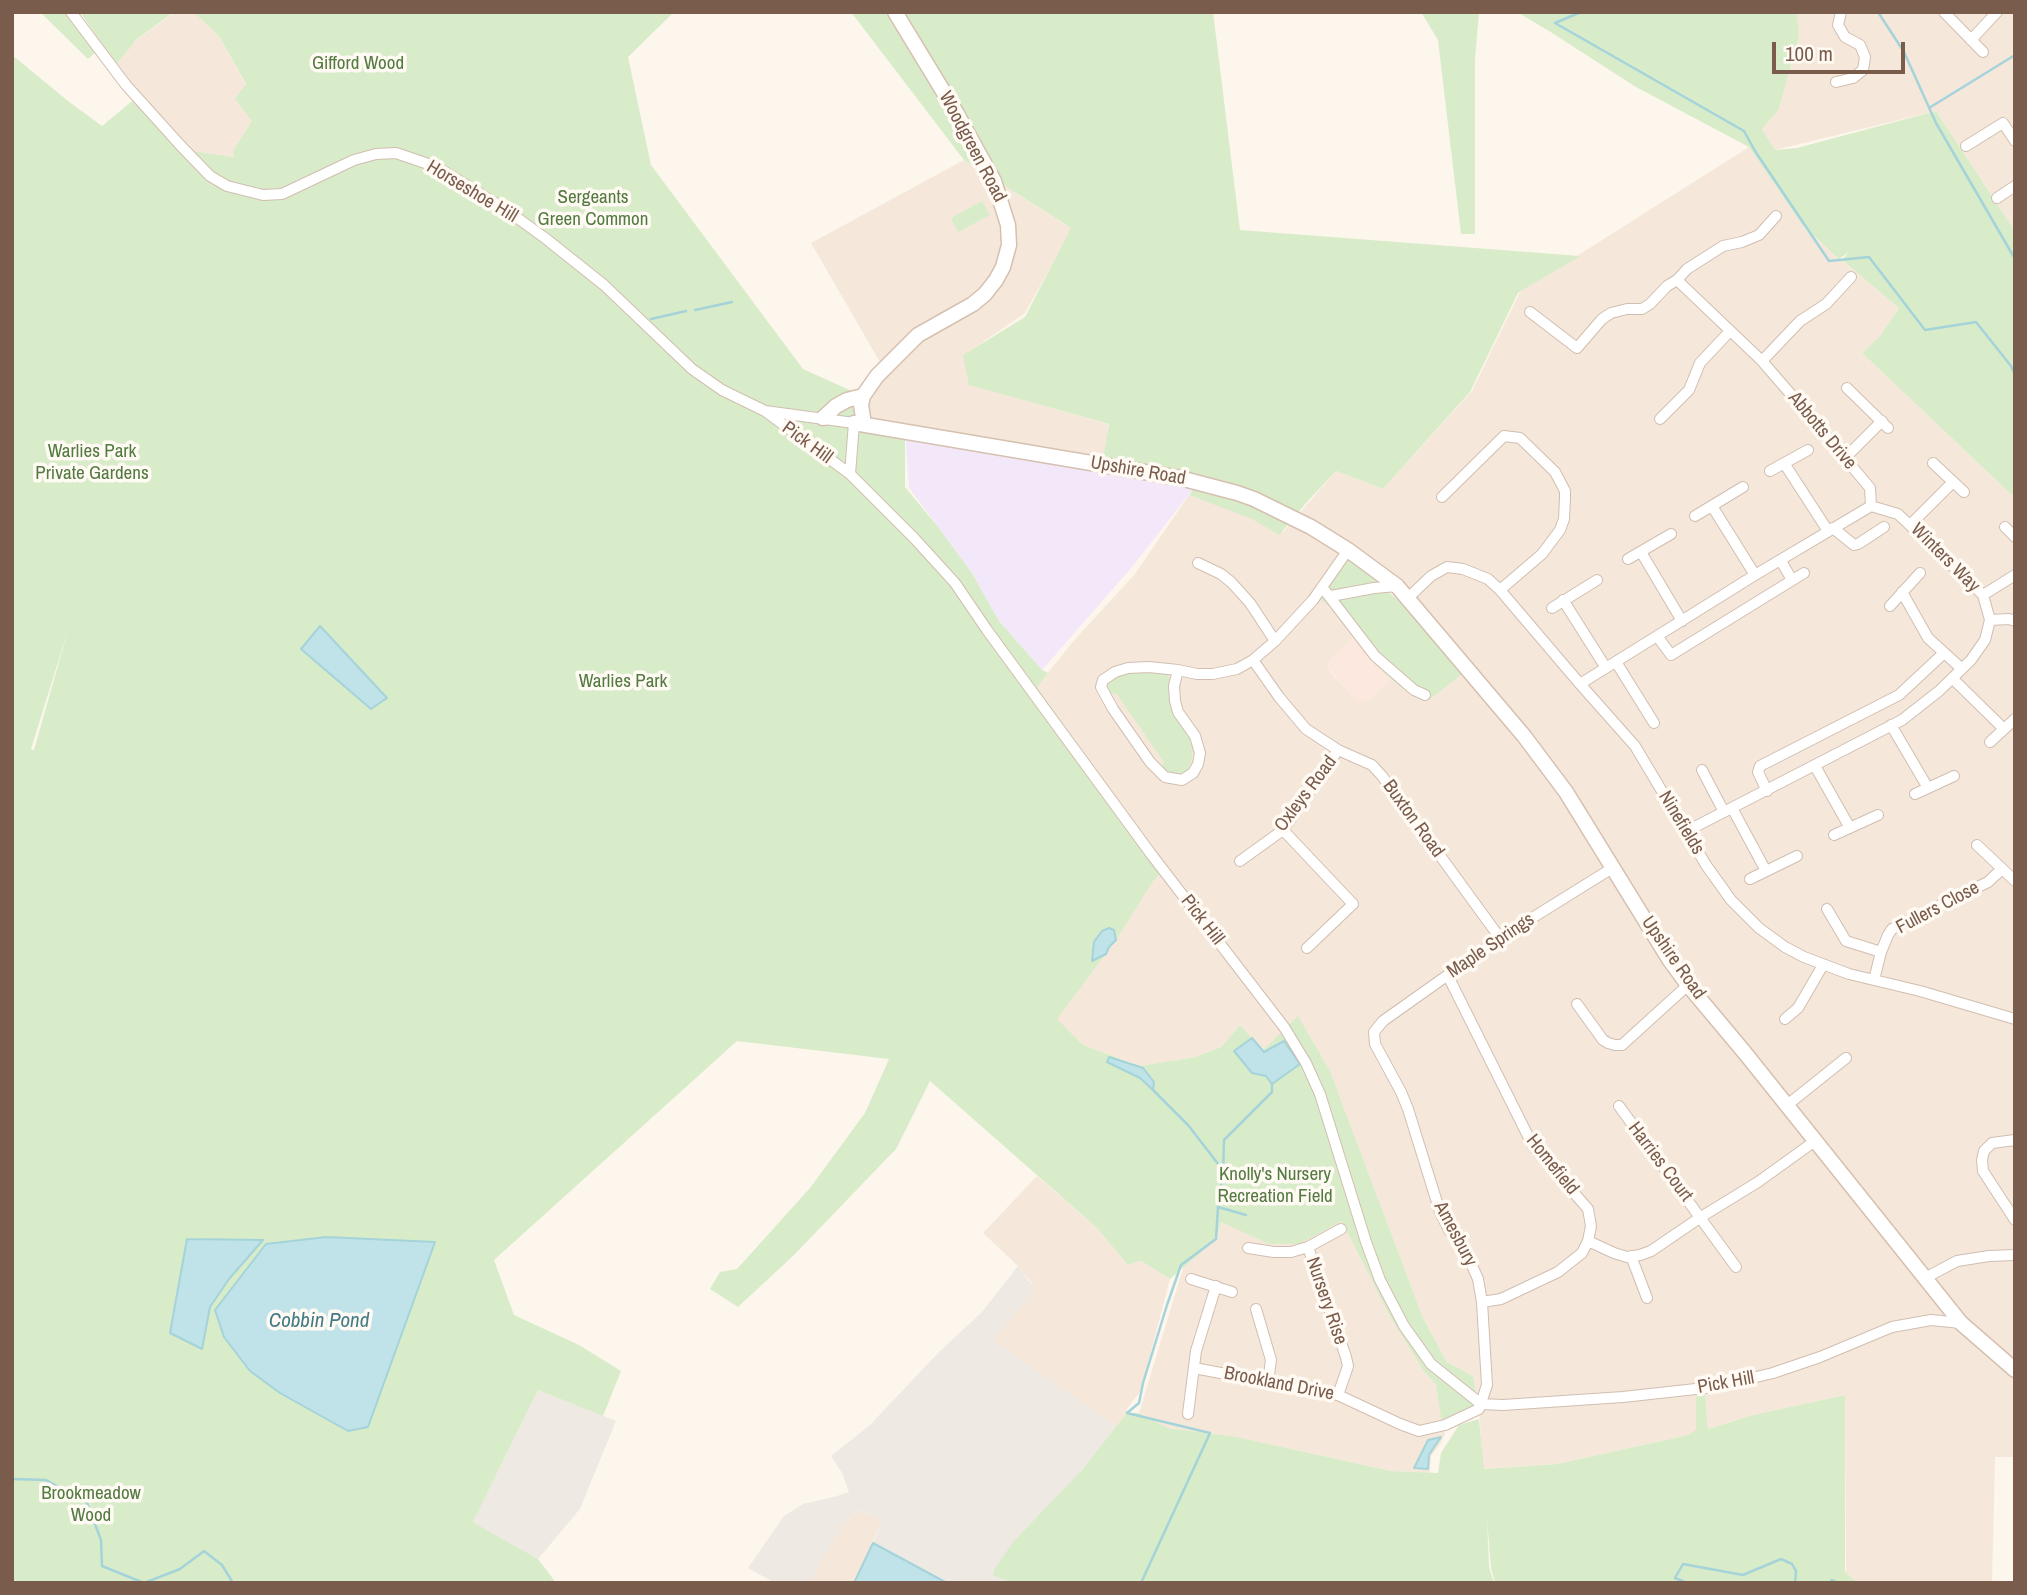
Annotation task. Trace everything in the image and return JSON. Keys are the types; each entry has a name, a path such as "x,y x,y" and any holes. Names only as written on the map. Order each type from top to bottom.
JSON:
{"street":[{"name":"Horseshoe Hill","path":"71,12 126,85 173,138 210,176 227,186 263,195 282,194 354,160 376,154 396,153 437,167 505,209 555,246 604,285 691,369 722,390 765,411 859,424"},
{"name":"Woodgreen Road","path":"823,418 836,406 863,396 877,376 918,335 973,304 985,294 1003,268 1009,245 1008,225 994,181 895,12"},
{"path":"1836,82 1853,78 1863,70 1865,58 1860,45 1845,37 1838,25 1841,12"},
{"path":"1944,12 1983,52"},
{"path":"1971,40 1997,12"},
{"path":"1966,146 2003,123 2015,141"},
{"path":"1997,198 2015,186"},
{"path":"1530,312 1577,348 1602,319 1611,313 1642,309 1667,286 1723,246 1759,235 1776,216"},
{"path":"1762,361 1800,321 1826,304 1851,277"},
{"name":"Abbotts Drive","path":"1677,280 1762,361 1870,488 1871,506"},
{"path":"1660,419 1689,390 1704,356 1730,331"},
{"path":"1845,458 1885,425 1847,388"},
{"path":"859,424 863,396"},
{"name":"Pick Hill","path":"765,411 850,474 955,583 1152,854 1284,1027 1307,1063 1320,1094 1380,1280 1404,1326 1431,1364 1480,1407 1623,1397 1714,1387 1785,1369 1892,1327 1931,1320 1961,1323"},
{"name":"Pick Hill","path":"850,474 859,424"},
{"name":"Upshire Road","path":"859,424 1117,467 1198,483 1254,499 1311,527 1397,586 1524,736 1566,792 1669,959 1688,985 1961,1323 2015,1370"},
{"path":"1442,497 1504,436 1520,438 1555,472 1565,491 1564,519 1560,530 1542,554 1500,590"},
{"path":"1770,471 1808,450"},
{"path":"1784,463 1831,529"},
{"path":"1933,463 1965,492"},
{"path":"1910,524 1953,482"},
{"path":"1695,516 1743,487"},
{"path":"1712,506 1755,576"},
{"path":"1580,684 1871,506"},
{"name":"Winters Way","path":"1871,506 1898,514 1910,524 1983,595 1990,620"},
{"name":"Winters Way","path":"1831,529 1854,545 1884,527"},
{"path":"2005,527 2015,537"},
{"path":"1628,559 1671,534"},
{"path":"1178,670 1174,686 1175,701 1178,712 1195,736 1200,753 1196,769 1182,780 1165,777 1150,762 1113,709 1101,687 1103,680 1128,668 1149,667 1178,670 1197,674 1237,669 1253,660 1275,641 1313,600 1348,550"},
{"path":"1641,552 1682,621"},
{"path":"1781,561 1792,580"},
{"path":"1198,563 1221,573 1231,582 1250,603 1275,641"},
{"name":"Ninefields","path":"1408,598 1430,576 1447,567 1480,575 1500,590 1635,746 1685,832 1731,900 1759,928 1785,947 1823,965 2015,1019"},
{"path":"1657,636 1671,655 1804,573"},
{"name":"Winters Way","path":"1890,606 1920,573"},
{"path":"1983,595 2015,575"},
{"path":"1552,608 1597,580"},
{"path":"1331,596 1397,586"},
{"path":"1322,587 1375,656 1414,690 1425,695"},
{"path":"1902,592 1928,638 1962,669"},
{"path":"1563,600 1606,668"},
{"path":"1685,832 1902,720 1962,669 1985,640 1990,620 2015,621"},
{"path":"1767,790 1758,772 1760,766 1899,695 1944,653"},
{"name":"Buxton Road","path":"1253,660 1291,713 1312,734 1338,750 1372,765 1382,776 1500,938"},
{"path":"1616,662 1654,723"},
{"path":"1953,679 2004,729"},
{"path":"1990,742 2015,719"},
{"path":"1891,725 1928,788"},
{"name":"Oxleys Road","path":"1240,861 1283,830 1338,750"},
{"path":"1815,766 1850,828"},
{"path":"1702,770 1766,871"},
{"path":"1915,794 1954,776"},
{"path":"1835,835 1878,815"},
{"path":"1283,830 1353,904 1307,948"},
{"name":"Fullers Close","path":"1977,845 2015,881"},
{"path":"1750,879 1797,856"},
{"name":"Maple Springs","path":"1374,1032 1383,1021 1500,938 1614,867"},
{"name":"Fullers Close","path":"1874,980 1881,952 1892,929 1988,882 2002,869"},
{"name":"Fullers Close","path":"1827,909 1846,941 1881,952"},
{"path":"1785,1019 1798,1008 1823,965"},
{"name":"Homefield","path":"1448,976 1533,1146 1587,1209 1591,1226 1588,1241"},
{"path":"1577,1004 1603,1040 1608,1044 1622,1045 1688,985"},
{"name":"Amesbury","path":"1374,1032 1375,1044 1401,1092 1418,1136 1440,1212 1449,1230 1467,1254 1478,1279 1487,1385 1480,1407"},
{"path":"1786,1106 1846,1058"},
{"name":"Harries Court","path":"1619,1106 1736,1267"},
{"path":"2015,1140 1992,1143 1984,1151 1982,1160 1983,1171 2015,1220"},
{"name":"Harries Court","path":"1631,1256 1651,1251 1758,1182 1815,1141"},
{"name":"Nursery Rise","path":"1248,1248 1291,1252 1308,1247 1341,1229"},
{"path":"1482,1302 1502,1299 1558,1272 1582,1253 1588,1241 1614,1253 1631,1256 1647,1298"},
{"name":"Nursery Rise","path":"1308,1247 1348,1366 1338,1395"},
{"path":"1925,1278 1957,1261 2015,1255"},
{"path":"1191,1279 1232,1292"},
{"path":"1188,1414 1196,1351 1216,1286"},
{"path":"1256,1309 1270,1360 1268,1382"},
{"name":"Brookland Drive","path":"1194,1368 1338,1395 1362,1402 1400,1424 1419,1431 1445,1425 1480,1407"}],"shaded area":[{"path":"175,12 193,12 219,36 246,85 252,121 233,151 235,157 193,151 142,97 110,71 133,43"},
{"path":"1797,12 2015,12 2015,231 1936,111 1775,150 1762,129 1779,109 1799,36"},
{"path":"1749,147 1806,230 1899,308 1880,336 1862,353 2015,498 2015,1457 1995,1457 1992,1583 1856,1583 1846,1572 1845,1395 1753,1415 1708,1429 1705,1393 1696,1396 1696,1431 1688,1435 1557,1464 1483,1469 1479,1409 1473,1376 1447,1362 1423,1318 1330,1071 1298,1017 1263,1050 1240,1025 1221,1047 1195,1057 1140,1066 1083,1045 1056,1019 1115,942 1152,879 1165,868 1036,687 1077,637 1135,574 1189,495 1283,532 1336,471 1383,489 1472,391 1520,292","holes":["1347,561 1400,599 1468,669 1403,689 1391,679 1368,700 1356,699 1331,673 1328,666 1330,660 1354,638 1328,605"]},
{"path":"964,160 1072,229 1025,313 964,355 970,385 1108,424 1102,464 864,424 863,396 884,369 811,243"},
{"path":"905,431 1198,483 1132,567 1042,670 999,621 972,573 909,488"},
{"path":"1354,638 1391,679 1368,700 1355,699 1328,666 1330,660"},
{"path":"1037,1176 1096,1227 1128,1265 1141,1261 1170,1279 1141,1390 1117,1428 994,1340 1032,1283 983,1233"},
{"path":"1342,1220 1390,1317 1423,1370 1436,1385 1445,1434 1431,1456 1430,1473 1391,1471 1241,1438 1168,1428 1139,1413 1184,1265 1215,1239 1221,1222 1242,1231"},
{"path":"1018,1266 1035,1289 994,1340 1117,1428 993,1576 1013,1583 947,1583 873,1543 883,1519 858,1510 841,1527 810,1581 812,1583 775,1583 748,1568 784,1516 803,1504 849,1492 842,1473 831,1456 869,1426 939,1352 982,1312"},
{"path":"538,1390 616,1421 580,1509 538,1559 473,1522"},
{"path":"858,1510 883,1519 854,1583 809,1582 841,1527"}],"green space":[{"path":"40,12 74,12 95,53 88,59"},
{"path":"80,12 174,12 136,40 116,65"},
{"path":"193,12 674,12 628,57 651,165 803,369 863,396 865,424 905,431 905,487 972,573 999,621 1042,670 1048,673 1037,687 1165,868 1153,881 1115,942 1057,1019 1083,1045 1140,1066 1195,1057 1221,1047 1240,1025 1263,1050 1298,1016 1330,1071 1423,1318 1447,1362 1473,1376 1479,1409 1445,1425 1441,1417 1436,1385 1423,1370 1390,1317 1342,1221 1299,1244 1269,1244 1221,1222 1216,1239 1170,1279 1141,1261 1128,1265 1096,1227 930,1081 896,1149 793,1256 738,1307 710,1289 720,1272 737,1269 810,1188 865,1113 889,1059 737,1041 494,1260 514,1315 579,1345 621,1371 603,1416 538,1390 473,1522 538,1559 554,1580 553,1583 12,1583 12,55 102,126 137,97 142,97 193,151 234,157 233,151 252,121 235,99 246,84 219,36","holes":["68,630 34,750 31,749"]},
{"path":"851,12 1213,12 1240,230 1580,256 1518,293 1470,392 1383,489 1336,471 1279,535 1252,519 1189,495 1198,483 1102,464 1109,424 969,385 963,355 1025,317 1071,228 964,160"},
{"path":"1421,12 1479,12 1475,60 1475,234 1461,234 1438,40"},
{"path":"1517,12 1797,12 1799,36 1779,109 1762,129 1775,150 1797,148 1936,111 2015,231 2015,498 1862,353 1880,336 1899,308 1842,260 1849,252 1839,259 1803,226 1749,147 1636,87"},
{"path":"982,201 990,215 958,232 951,218"},
{"path":"1344,554 1406,607 1468,669 1429,700 1403,689 1391,679 1374,663 1328,605 1318,598"},
{"path":"1128,670 1165,672 1170,679 1169,695 1173,709 1193,745 1192,759 1187,770 1181,774 1167,774 1161,768 1164,762 1116,693 1108,692 1107,681"},
{"path":"1705,1393 1708,1429 1753,1415 1845,1395 1845,1571 1857,1583 1495,1583 1491,1568 1487,1518 1489,1567 1494,1583 1013,1583 993,1576 994,1570 1013,1542 1082,1470 1127,1413 1139,1413 1168,1428 1237,1437 1391,1471 1438,1473 1441,1453 1459,1425 1479,1419 1484,1469 1557,1464 1688,1435 1696,1430 1696,1396"}],"water":[{"path":"320,626 387,698 371,709 301,649"},
{"path":"1109,928 1114,930 1116,940 1106,954 1092,961 1094,942 1102,931"},
{"path":"1252,1038 1264,1052 1284,1041 1300,1064 1272,1084 1266,1076 1252,1073 1234,1051"},
{"path":"1109,1057 1143,1068 1154,1082 1153,1090 1140,1078 1107,1062"},
{"name":"Cobbin Pond","path":"326,1237 435,1242 368,1427 348,1431 280,1393 250,1371 224,1337 215,1310 266,1244"},
{"path":"187,1239 263,1240 229,1279 210,1307 202,1349 170,1333"},
{"path":"1441,1437 1429,1455 1428,1469 1414,1468 1428,1440"},
{"path":"873,1543 947,1583 854,1583"}],"waterway":[{"path":"1581,12 1555,23 1744,131 1829,261 1869,257 1925,330 1976,322 2011,366 2015,375"},
{"path":"1878,12 1904,52 1936,123 2015,259"},
{"path":"1929,108 2015,55"},
{"path":"695,310 732,302"},
{"path":"651,319 686,311"},
{"path":"1218,1207 1224,1140 1272,1092 1272,1084"},
{"path":"1153,1090 1188,1125 1222,1169"},
{"path":"1141,1583 1210,1433 1127,1413 1139,1403 1181,1265 1216,1239 1218,1207 1246,1215"},
{"path":"12,1479 46,1480 87,1503 101,1540 102,1566 144,1583 180,1569 204,1551 222,1565 233,1583"},
{"path":"1687,1583 1675,1578 1683,1564 1743,1575 1781,1559 1792,1564 1796,1571 1795,1583"},
{"path":"1829,1583 1832,1580 1838,1583"}],"park label":[{"name":"Gifford Wood","path":"358,64"},
{"name":"Sergeants Green Common","path":"593,209"},
{"name":"Warlies Park Private Gardens","path":"92,463"},
{"name":"Warlies Park","path":"623,682"},
{"name":"Knolly's Nursery Recreation Field","path":"1275,1186"},
{"name":"Brookmeadow Wood","path":"91,1505"}]}
